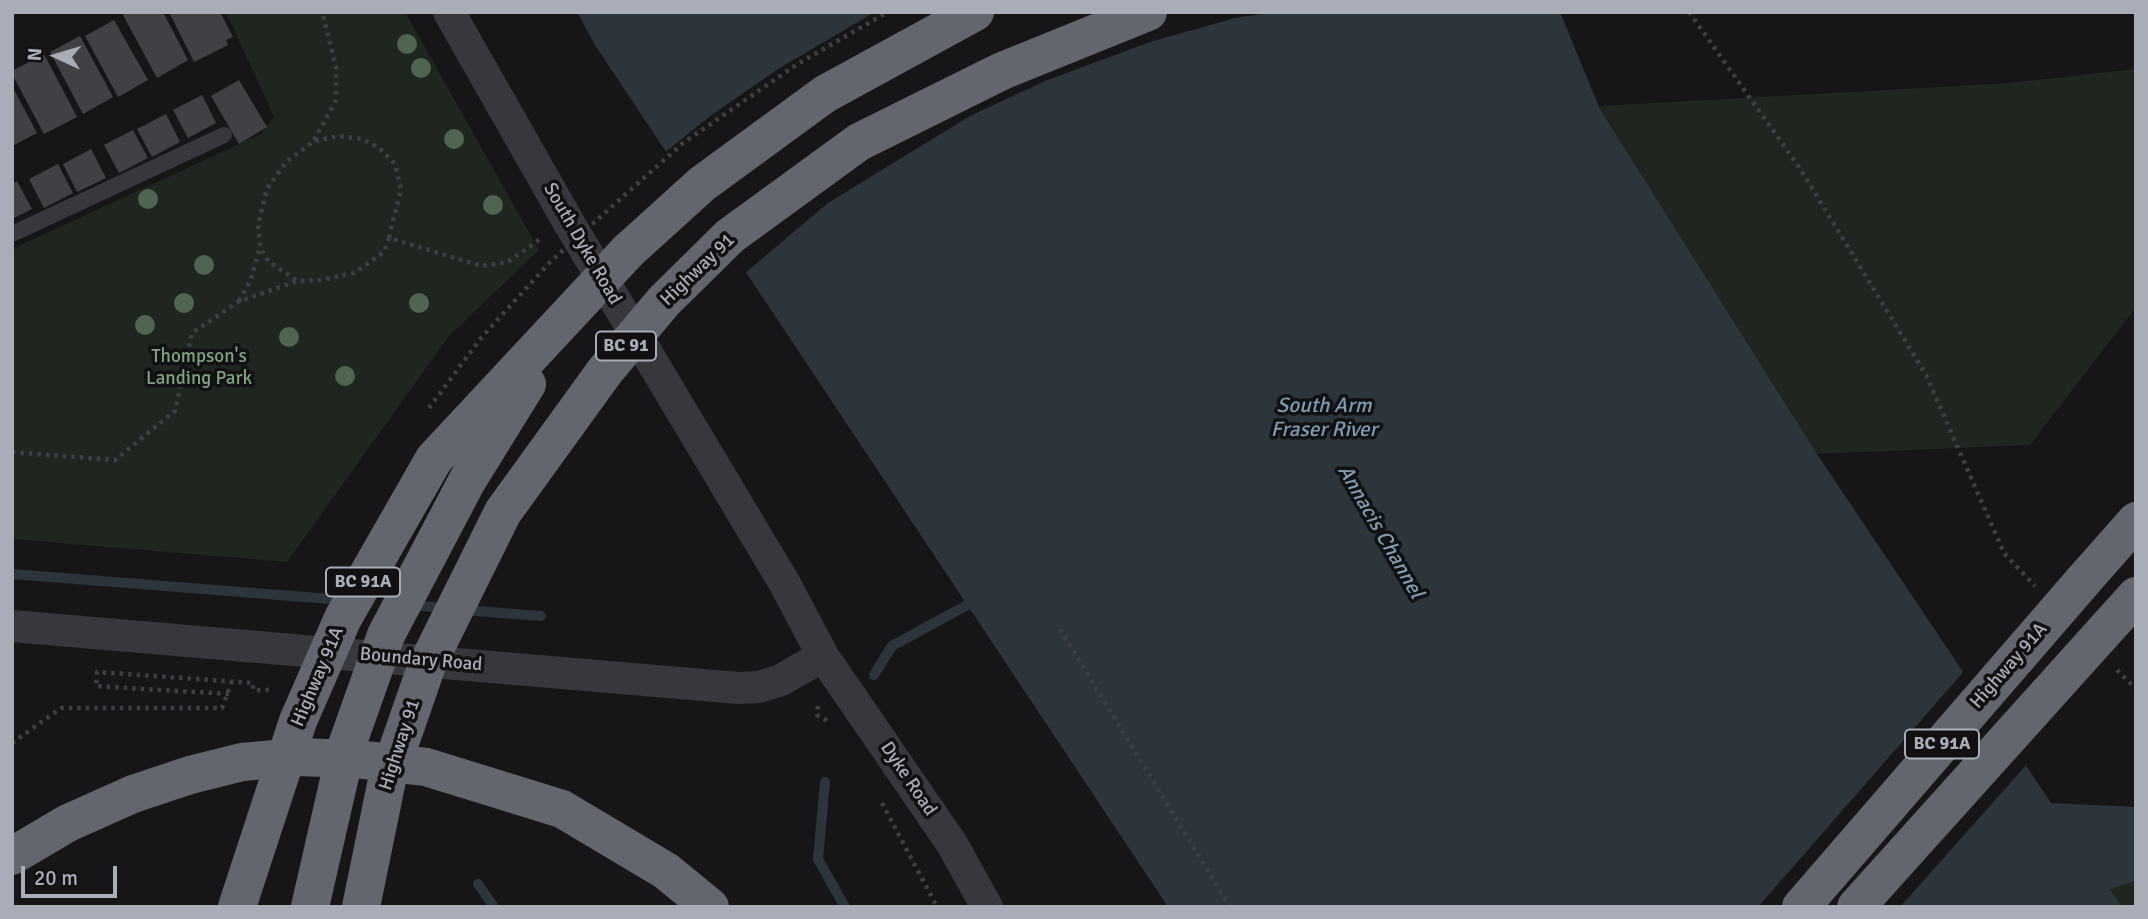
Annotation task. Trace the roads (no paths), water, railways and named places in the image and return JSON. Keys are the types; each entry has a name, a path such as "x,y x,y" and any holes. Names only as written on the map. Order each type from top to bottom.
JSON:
{"highway":[{"path":"310,907 347,745 386,635 467,481 575,307 628,251 702,184 825,94 975,12"},
{"name":"Highway 91","path":"361,907 387,780 427,666 503,512 605,371 664,301 730,236 859,142 1002,71 1148,12"},
{"name":"Highway 91A","path":"237,907 298,721 343,618 434,459 575,307"},
{"name":"Highway 91A","path":"1801,907 2136,521"},
{"path":"1856,907 2136,596"},
{"path":"12,856 68,823 133,794 190,775 242,762 297,757 356,759 426,767 562,809 666,871 710,907"}],"street":[{"name":"South Dyke Road","path":"449,12 569,223 785,584 823,656"},
{"name":"Boundary Road","path":"12,626 738,688 759,687 781,680 823,656"},
{"name":"Dyke Road","path":"823,656 952,844 987,907"}],"lane":[{"path":"12,234 224,135"}],"water":[{"name":"South Arm Fraser River","path":"577,12 1560,12 1599,107 1817,454 2051,803 2136,807 2136,881 2110,889 2122,907 1168,907 595,45"}],"waterway":[{"path":"12,574 343,600"},
{"path":"874,675 892,646 980,598"},
{"path":"411,605 444,608"},
{"path":"463,610 541,616"},
{"path":"825,782 818,859 845,907"},
{"path":"478,884 494,907"}],"park label":[{"name":"Thompson's Landing Park","path":"199,368"}],"water label":[{"name":"Annacis Channel","path":"1380,532"}]}
